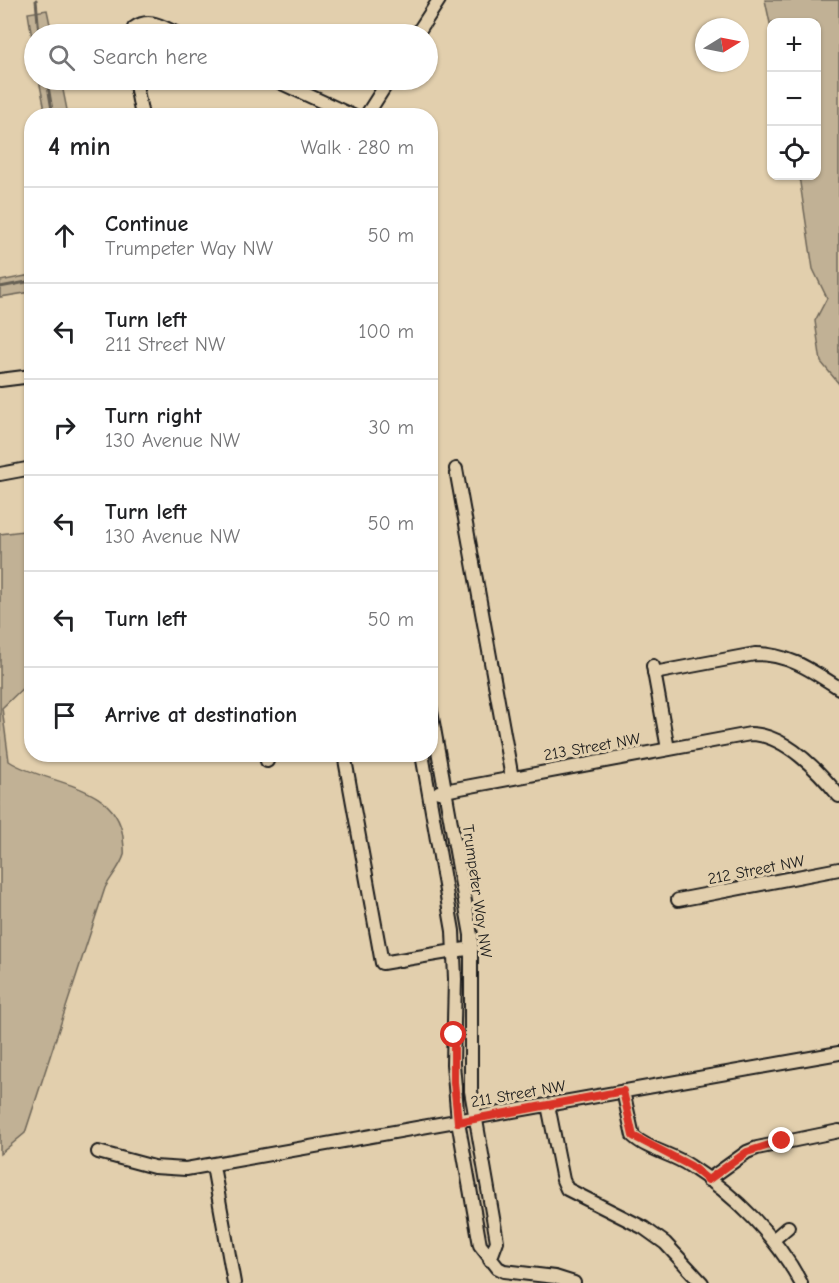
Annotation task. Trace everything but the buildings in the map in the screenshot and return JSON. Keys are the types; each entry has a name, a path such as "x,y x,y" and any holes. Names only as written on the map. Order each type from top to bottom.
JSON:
{"street":[{"path":"423,24 439,0"},
{"path":"140,24 152,22 156,24"},
{"path":"137,90 140,108"},
{"path":"297,90 336,108"},
{"path":"371,108 383,90"},
{"path":"0,380 24,377"},
{"path":"456,469 512,778"},
{"path":"0,474 24,470"},
{"path":"668,749 654,670 755,654 770,654 800,662 839,688"},
{"name":"213 Street NW","path":"429,794 668,749 762,734 801,758 839,796"},
{"name":"Trumpeter Way NW","path":"438,748 472,948 470,1071 474,1118 496,1241 490,1260"},
{"path":"345,762 382,963 472,948"},
{"name":"Trumpeter Way NW","path":"423,762 455,950 453,1064 458,1122 480,1245 490,1260"},
{"name":"212 Street NW","path":"678,900 839,869"},
{"name":"211 Street NW","path":"98,1152 134,1163 170,1170 213,1166 839,1053"},
{"path":"623,1091 633,1136 691,1166 745,1210 773,1240 801,1283"},
{"path":"548,1105 563,1180 567,1189 644,1228 673,1250 702,1283"},
{"path":"708,1180 747,1152 757,1148 839,1131"},
{"path":"213,1166 234,1283"},
{"path":"773,1240 788,1227"},
{"path":"490,1260 504,1271 555,1277 574,1283"}],"shaded area":[{"path":"765,0 839,0 839,384 821,362 815,321 827,298 813,269 800,180 821,180 821,18 769,18"},
{"path":"47,10 50,24 30,24 28,13"},
{"path":"41,90 63,90 67,108 45,108"},
{"path":"24,276 24,293 0,297 0,281"},
{"path":"24,531 24,687 2,708 9,761 24,769 77,787 107,805 118,819 124,853 123,859 105,888 25,1133 0,1154 0,534"}],"waterway":[{"path":"36,0 38,24"},
{"path":"49,90 52,108"},
{"path":"0,287 24,282"}],"route":[{"path":"454,1035 453,1064 458,1122 623,1091 633,1136 691,1166 708,1180 747,1152 782,1141"}]}
